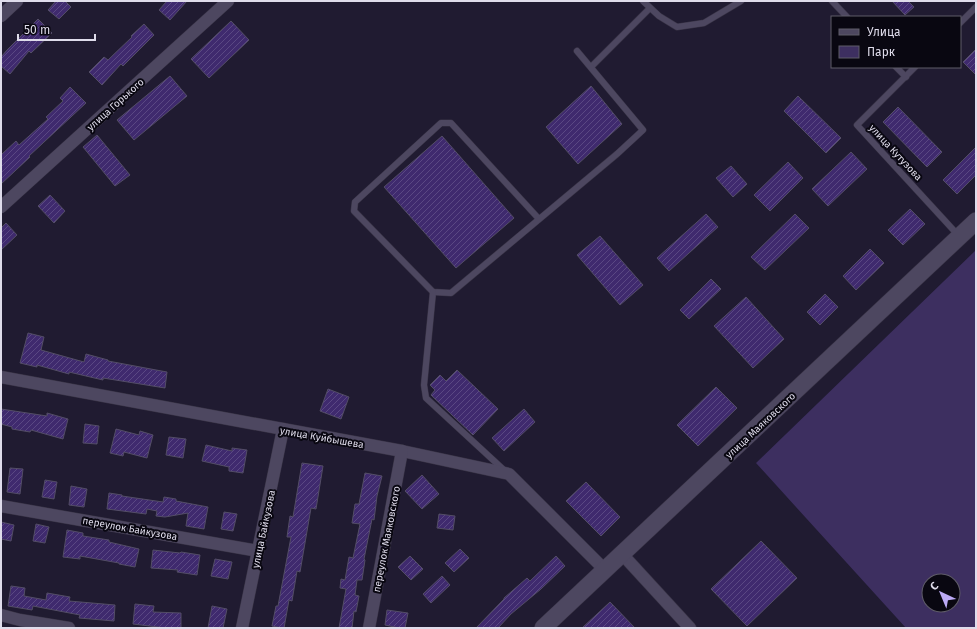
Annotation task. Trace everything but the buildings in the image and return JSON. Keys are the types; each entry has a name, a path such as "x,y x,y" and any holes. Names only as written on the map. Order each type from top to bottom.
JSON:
{"main road":[{"name":"улица Маяковского","path":"543,628 976,221"}],"street":[{"path":"1,16 17,1"},
{"name":"улица Горького","path":"1,207 228,1"},
{"name":"улица Куйбышева","path":"1,377 402,451 509,474"},
{"name":"улица Байкузова","path":"242,628 283,430"},
{"name":"переулок Маяковского","path":"369,628 402,451"},
{"path":"509,474 605,570"},
{"name":"переулок Байкузова","path":"1,506 258,550"},
{"path":"622,554 690,628"},
{"path":"1,615 20,624 69,628"}],"lane":[{"path":"643,1 658,16 677,27 704,22 741,1"},
{"path":"832,1 846,16"},
{"path":"961,22 976,7"},
{"path":"591,67 650,8"},
{"path":"539,219 452,123 441,123 354,202 354,211 433,292 451,293 617,154 643,130 577,51"},
{"path":"897,68 906,77"},
{"name":"улица Кутузова","path":"914,68 857,125 960,237"},
{"path":"433,292 424,385 426,398 509,474"}],"green space":[{"path":"975,251 976,628 906,628 756,463"}]}
